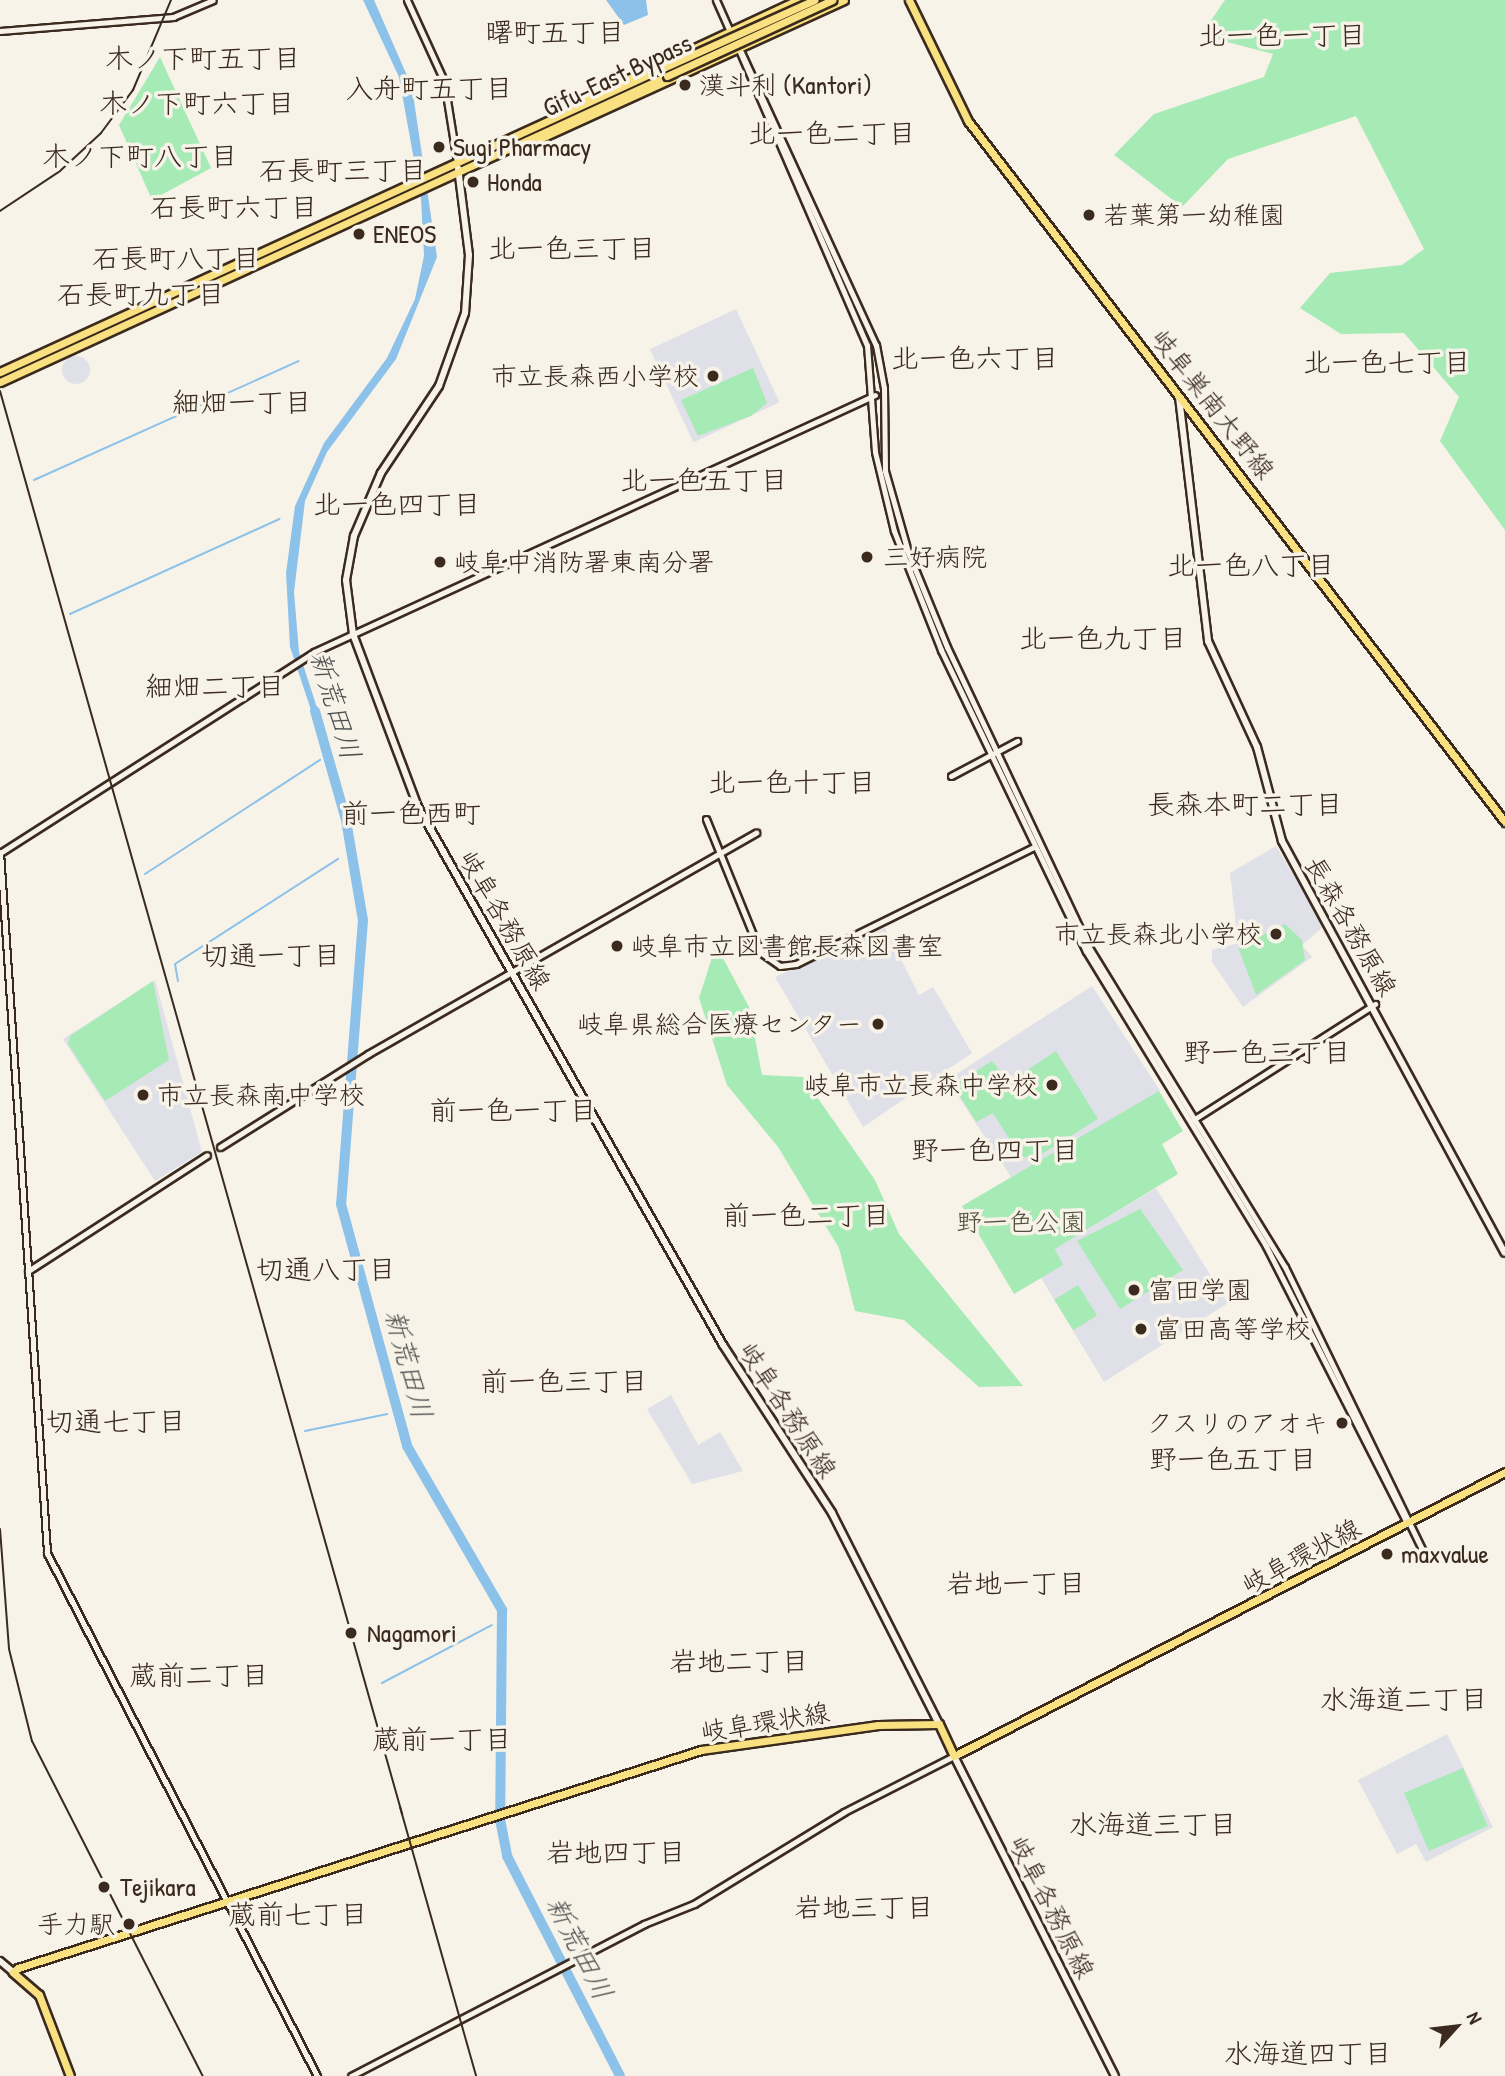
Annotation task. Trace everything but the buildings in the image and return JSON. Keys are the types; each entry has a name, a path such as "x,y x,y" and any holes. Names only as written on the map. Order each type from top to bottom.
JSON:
{"main road":[{"path":"532,128 798,0"},
{"name":"Gifu-East Bypass","path":"0,372 58,350 416,191 523,142 814,0"},
{"name":"Gifu-East Bypass","path":"0,382 58,350 429,174 832,0"},
{"path":"523,142 560,131 844,0"},
{"name":"岐阜巣南大野線","path":"909,0 968,121 1505,822"},
{"name":"岐阜各務原線","path":"457,162 469,255 465,313 439,386 381,473 354,536 346,580 353,634 411,793 750,1391 832,1513 939,1724"},
{"name":"長森各務原線","path":"1178,395 1214,661 1257,747 1290,861 1375,1004 1505,1253"},
{"name":"岐阜環状線","path":"954,1756 1505,1472"},
{"path":"939,1724 954,1756"},
{"name":"岐阜環状線","path":"13,1972 225,1899 708,1749 743,1749 781,1737 878,1725 939,1724"},
{"name":"岐阜各務原線","path":"954,1756 1115,2076"},
{"path":"0,1961 39,1995 70,2076"}],"street":[{"path":"0,31 166,18 213,0"},
{"path":"407,0 443,81 457,162"},
{"path":"716,0 876,345 884,388 882,453 908,552 994,754 1034,847 1086,951 1193,1120"},
{"path":"739,50 867,345 876,395 875,452 894,531 994,754 1090,949 1266,1246 1410,1521 1426,1558"},
{"path":"317,2076 47,1553 0,853 302,658 876,395"},
{"path":"951,776 1017,741"},
{"path":"706,819 760,952 785,965 1034,847"},
{"path":"220,1147 358,1060 720,850 756,833"},
{"path":"1193,1120 1375,1004"},
{"path":"28,1271 207,1155"},
{"path":"351,2076 566,1964 694,1905 844,1812 954,1756"}],"shaded area":[{"name":"市立長森西小学校","path":"736,309 780,402 693,442 650,349"},
{"path":"76,356 86,360 90,370 86,380 76,384 66,380 62,370 66,360"},
{"name":"市立長森北小学校","path":"1276,846 1324,926 1302,945 1312,957 1243,1007 1212,962 1212,950 1238,943 1230,873"},
{"name":"岐阜県総合医療センター","path":"885,928 919,995 933,987 972,1053 863,1127 775,977"},
{"name":"市立長森南中学校","path":"155,980 202,1152 155,1181 63,1039"},
{"name":"岐阜市立長森中学校","path":"1092,986 1160,1091 1016,1185 948,1080"},
{"name":"富田学園","path":"1156,1188 1228,1303 1104,1382 1041,1278 1062,1265 1055,1249"},
{"path":"671,1395 698,1445 720,1432 743,1471 692,1484 647,1409"},
{"path":"1447,1734 1493,1827 1426,1862 1416,1844 1397,1854 1358,1780"}],"green space":[{"path":"1225,0 1505,0 1505,530 1440,441 1459,397 1404,333 1341,334 1300,308 1330,273 1402,265 1424,249 1356,116 1228,159 1182,207 1114,155 1154,114 1264,77 1273,54 1201,35"},
{"path":"160,57 211,168 152,200 119,125"},
{"path":"753,368 767,403 751,416 698,436 681,400"},
{"path":"1285,924 1302,940 1305,960 1256,995 1238,947"},
{"path":"716,945 749,1007 762,1075 803,1077 875,1180 899,1234 1023,1386 979,1387 904,1320 855,1311 839,1248 778,1147 727,1085 699,998"},
{"path":"153,981 169,1060 105,1101 68,1044 70,1036"},
{"path":"1056,1051 1098,1119 1034,1159 1020,1156 993,1113 976,1122 953,1085 992,1061 1009,1082"},
{"name":"野一色公園","path":"1159,1091 1183,1131 1162,1144 1178,1174 1055,1249 1063,1265 1014,1294 962,1206"},
{"path":"1140,1209 1183,1270 1120,1309 1077,1241"},
{"path":"1078,1285 1097,1316 1073,1330 1054,1300"},
{"path":"1463,1768 1488,1826 1429,1851 1404,1793"}],"water":[{"path":"363,0 374,0 412,87 437,257 396,359 327,452 305,501 294,592 299,652 322,723 316,725 290,647 286,573 295,506 324,443 387,358 415,299 424,256 421,199 399,77"},
{"path":"606,0 646,0 648,15 624,25"}],"waterway":[{"path":"34,480 299,361"},
{"path":"70,614 279,519"},
{"name":"新荒田川","path":"315,711 346,820 363,920 341,1204 407,1446 502,1610 500,1819 507,1856 620,2076"},
{"path":"145,874 320,760"},
{"path":"178,981 175,964 338,859"},
{"path":"305,1431 387,1414"},
{"path":"382,1683 492,1625"}],"railway":[{"path":"0,211 60,171 101,133 133,90 171,0"},
{"path":"0,391 402,1814"},
{"path":"0,1529 9,1649 32,1741 203,2076"},
{"path":"400,1807 476,2076"}],"place":[{"name":"漢斗利 (Kantori)","path":"685,85"},
{"name":"Sugi Pharmacy","path":"439,147"},
{"name":"Honda","path":"473,182"},
{"name":"若葉第一幼稚園","path":"1089,215"},
{"name":"ENEOS","path":"359,234"},
{"name":"市立長森西小学校","path":"713,376"},
{"name":"三好病院","path":"867,557"},
{"name":"岐阜中消防署東南分署","path":"440,562"},
{"name":"市立長森北小学校","path":"1276,934"},
{"name":"岐阜市立図書館長森図書室","path":"617,946"},
{"name":"岐阜県総合医療センター","path":"878,1024"},
{"name":"岐阜市立長森中学校","path":"1052,1085"},
{"name":"市立長森南中学校","path":"143,1095"},
{"name":"富田学園","path":"1134,1290"},
{"name":"富田高等学校","path":"1141,1329"},
{"name":"クスリのアオキ","path":"1342,1423"},
{"name":"maxvalue","path":"1387,1554"},
{"name":"Nagamori","path":"351,1633"},
{"name":"Tejikara","path":"104,1887"},
{"name":"手力駅","path":"129,1924"}],"district":[{"name":"曙町五丁目","path":"555,32"},
{"name":"北一色一丁目","path":"1282,35"},
{"name":"木ノ下町五丁目","path":"203,58"},
{"name":"入舟町五丁目","path":"429,88"},
{"name":"木ノ下町六丁目","path":"197,103"},
{"name":"北一色二丁目","path":"832,133"},
{"name":"木ノ下町八丁目","path":"140,156"},
{"name":"石長町三丁目","path":"343,170"},
{"name":"石長町六丁目","path":"234,207"},
{"name":"北一色三丁目","path":"572,248"},
{"name":"石長町八丁目","path":"176,258"},
{"name":"石長町九丁目","path":"141,294"},
{"name":"北一色六丁目","path":"975,358"},
{"name":"北一色七丁目","path":"1387,362"},
{"name":"細畑一丁目","path":"242,402"},
{"name":"北一色五丁目","path":"704,480"},
{"name":"北一色四丁目","path":"397,504"},
{"name":"北一色八丁目","path":"1251,565"},
{"name":"北一色九丁目","path":"1103,638"},
{"name":"細畑二丁目","path":"215,686"},
{"name":"北一色十丁目","path":"792,782"},
{"name":"長森本町二丁目","path":"1245,804"},
{"name":"前一色西町","path":"411,813"},
{"name":"切通一丁目","path":"271,955"},
{"name":"野一色三丁目","path":"1267,1052"},
{"name":"前一色一丁目","path":"513,1110"},
{"name":"野一色四丁目","path":"995,1150"},
{"name":"前一色二丁目","path":"806,1215"},
{"name":"切通八丁目","path":"326,1269"},
{"name":"前一色三丁目","path":"564,1381"},
{"name":"切通七丁目","path":"116,1421"},
{"name":"野一色五丁目","path":"1233,1459"},
{"name":"岩地一丁目","path":"1016,1583"},
{"name":"岩地二丁目","path":"739,1661"},
{"name":"蔵前二丁目","path":"199,1675"},
{"name":"水海道二丁目","path":"1404,1699"},
{"name":"蔵前一丁目","path":"442,1739"},
{"name":"水海道三丁目","path":"1153,1824"},
{"name":"岩地四丁目","path":"616,1852"},
{"name":"岩地三丁目","path":"864,1907"},
{"name":"蔵前七丁目","path":"298,1914"},
{"name":"水海道四丁目","path":"1308,2053"}]}
